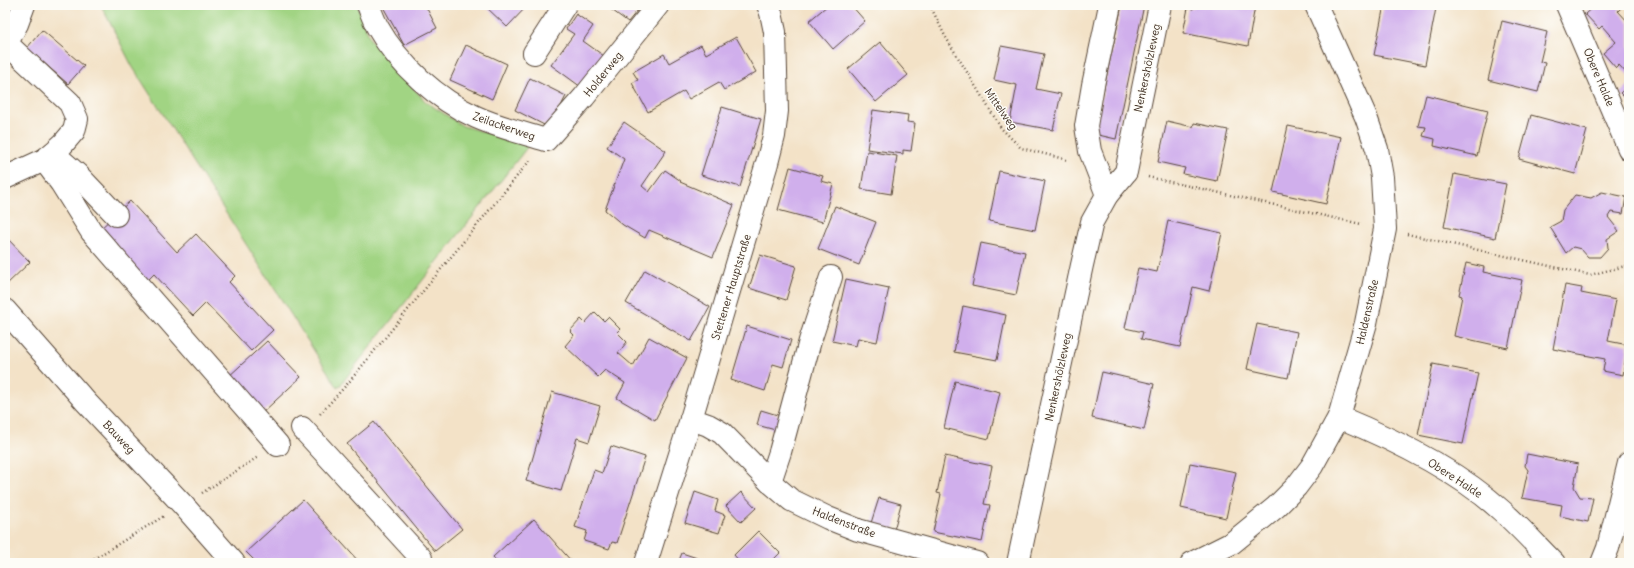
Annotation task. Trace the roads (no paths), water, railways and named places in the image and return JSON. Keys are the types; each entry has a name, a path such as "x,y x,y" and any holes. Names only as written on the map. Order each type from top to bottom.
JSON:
{"street":[{"path":"5,178 48,157 63,144 74,131 77,119 70,104 6,43 17,24 24,5"},
{"name":"Zeilackerweg","path":"368,5 378,28 396,54 415,76 443,98 475,117 546,140"},
{"path":"534,53 565,5"},
{"name":"Holderweg","path":"546,140 584,97 658,5"},
{"name":"Stettener Hauptstraße","path":"646,563 768,163 774,136 777,111 775,32 772,14 768,5"},
{"path":"1107,195 1090,151 1086,126 1110,5"},
{"name":"Nenkershölzleweg","path":"1018,563 1092,222 1107,195 1126,172 1160,5"},
{"name":"Haldenstraße","path":"1192,563 1232,543 1276,508 1296,487 1312,466 1339,417 1366,323 1385,229 1382,177 1377,149 1366,117 1316,5"},
{"name":"Obere Halde","path":"1567,5 1629,149"},
{"path":"48,157 77,174 116,215"},
{"path":"48,157 91,231 278,445"},
{"path":"770,482 780,452 810,341 831,277"},
{"name":"Bauweg","path":"5,310 86,402 183,505 234,563"},
{"name":"Obere Halde","path":"1339,417 1376,432 1415,451 1473,488 1502,511 1554,563"},
{"name":"Haldenstraße","path":"691,419 708,425 722,433 770,482 791,500 828,518 858,530 977,563"},
{"path":"302,428 421,558"},
{"path":"1602,563 1608,548 1629,463"}]}
